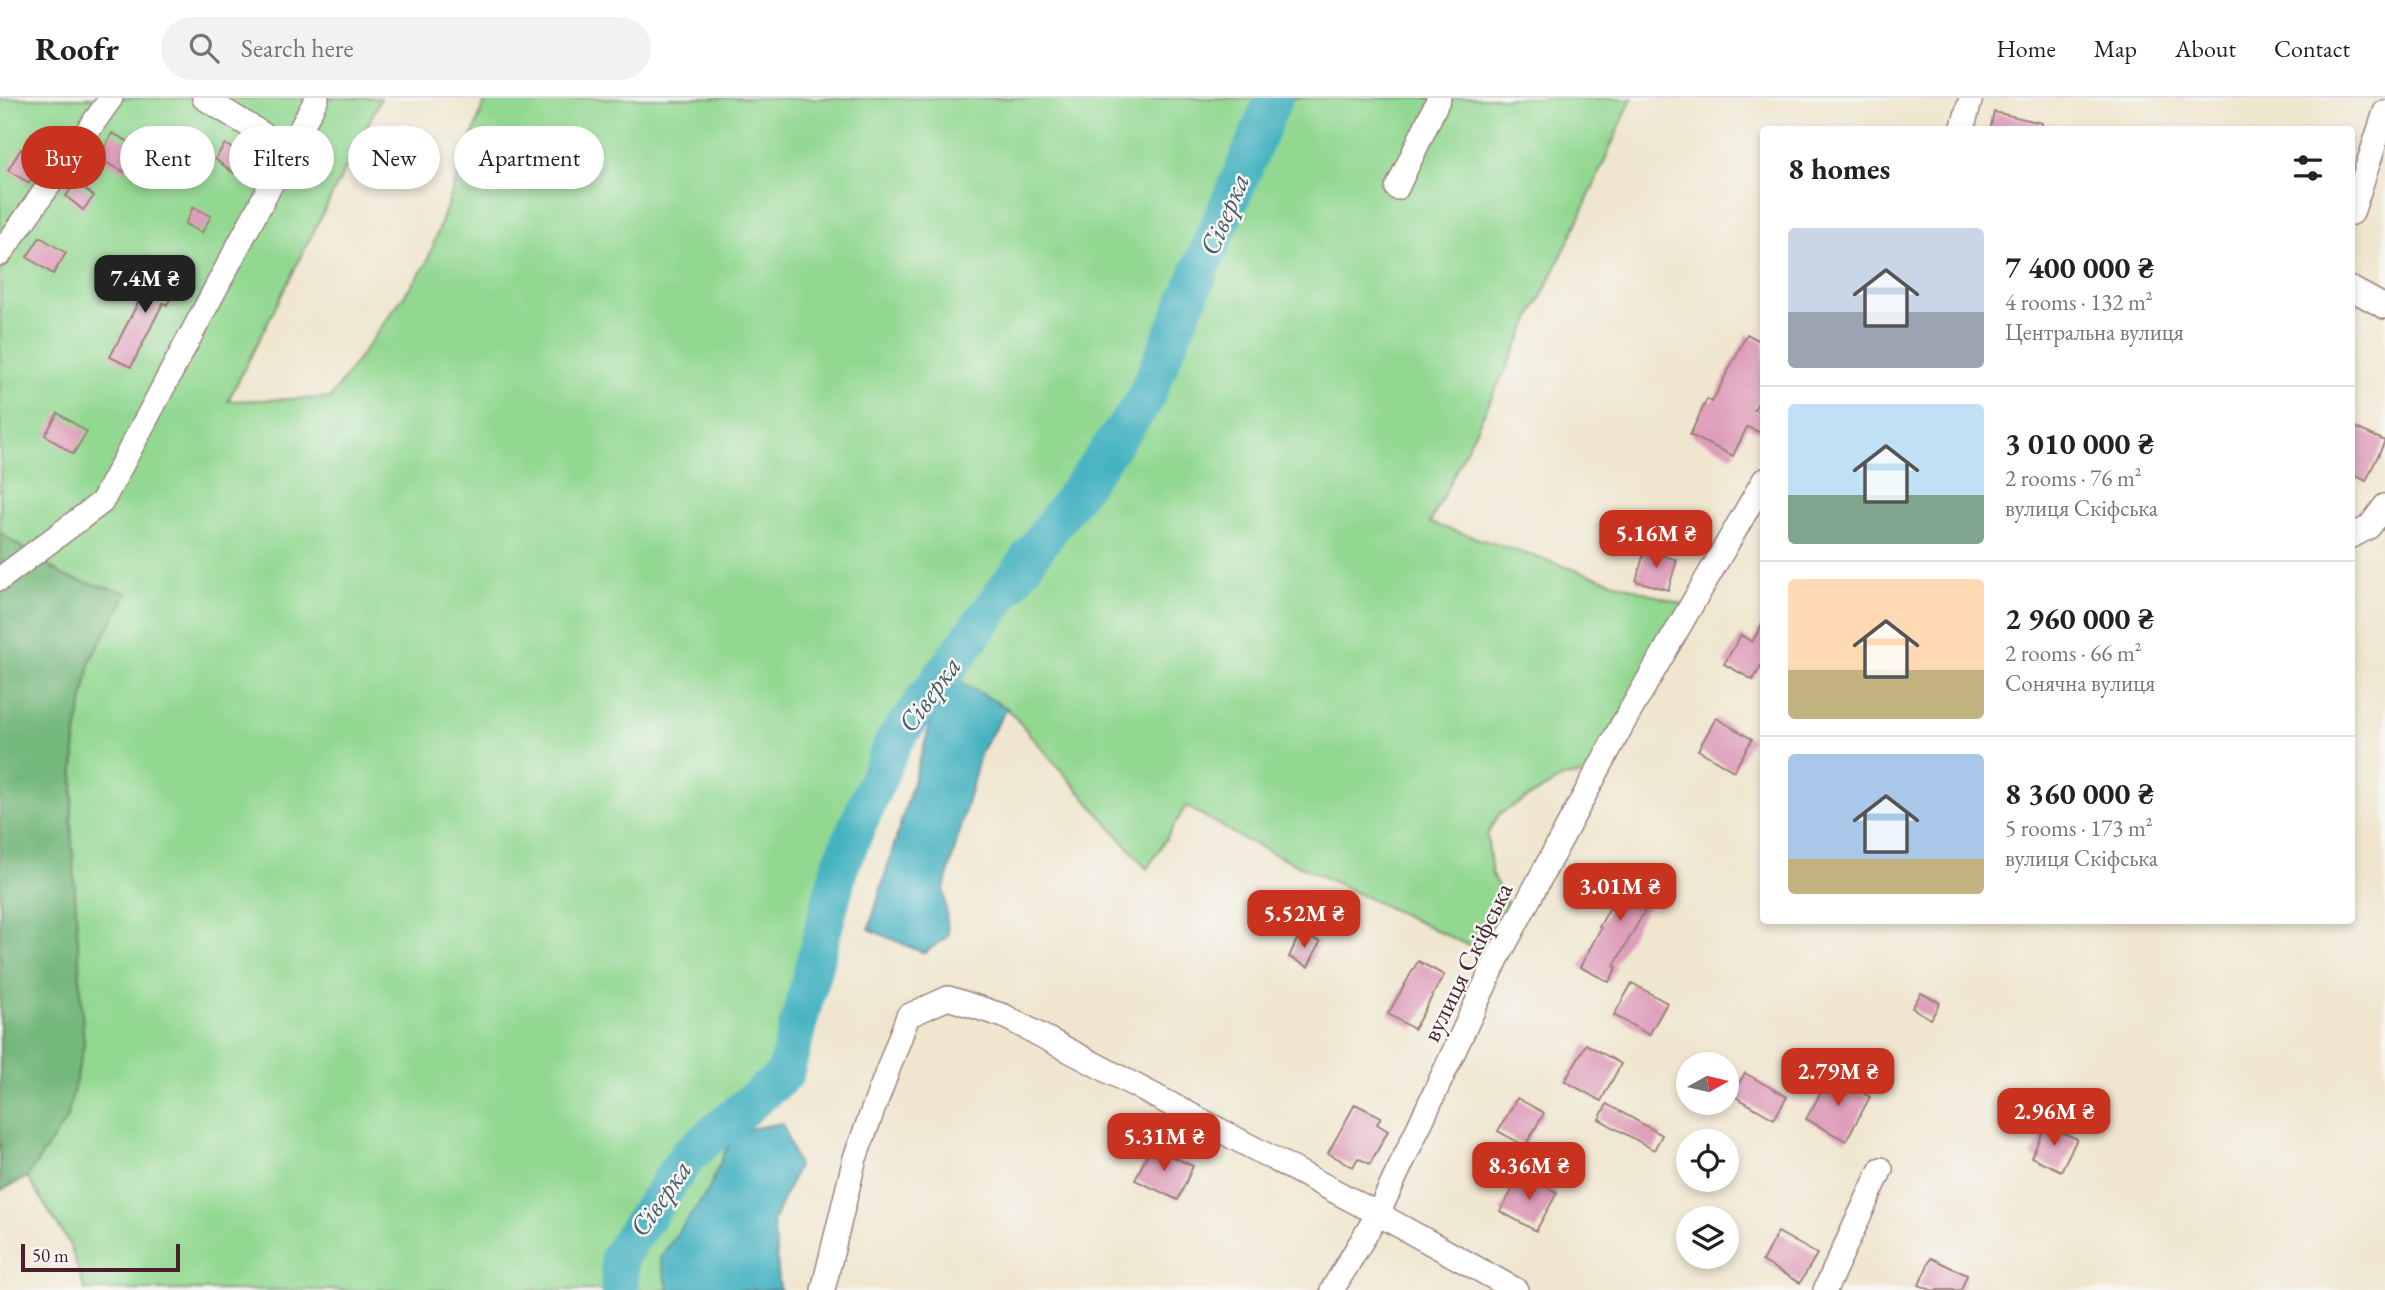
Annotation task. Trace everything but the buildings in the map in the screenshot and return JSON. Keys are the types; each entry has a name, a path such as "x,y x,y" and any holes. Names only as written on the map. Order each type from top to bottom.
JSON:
{"street":[{"path":"0,254 111,98"},
{"path":"204,98 250,126"},
{"path":"302,126 317,98"},
{"path":"1397,188 1439,98"},
{"path":"1963,126 1970,98"},
{"path":"2355,204 2385,112"},
{"path":"0,579 102,502 268,189"},
{"path":"2355,291 2385,306"},
{"name":"вулиця Скіфська","path":"1332,1290 1378,1214 1497,959 1622,725 1760,487"},
{"path":"2355,534 2369,527 2385,506"},
{"path":"823,1290 855,1158 908,1016 948,998 1003,1016 1516,1290"},
{"path":"1825,1290 1881,1169"}],"green space":[{"path":"0,98 381,98 367,126 348,126 348,163 228,401 330,398 426,265 454,187 604,189 604,126 476,126 486,98 1632,98 1575,228 1430,523 1691,607 1597,773 1564,777 1498,815 1487,835 1492,875 1512,913 1497,959 1245,840 1186,806 1147,869 1007,708 931,666 894,741 840,866 785,1074 734,1132 708,1191 660,1258 669,1290 85,1290 69,1243 27,1177 67,1118 75,916 71,824 76,734 91,659 127,594 66,577 0,533"},
{"path":"0,533 66,577 128,593 91,659 76,734 71,824 84,1045 67,1118 27,1177 0,1191"}],"water":[{"path":"953,678 1007,708 981,751 944,889 948,936 924,953 869,929 931,722"},
{"path":"782,1123 798,1166 773,1221 780,1290 669,1290 660,1258 708,1191 734,1132"}],"waterway":[{"name":"Сіверка","path":"620,1290 619,1257 688,1155 785,1074 840,866 894,741 1143,403 1274,98"}]}
